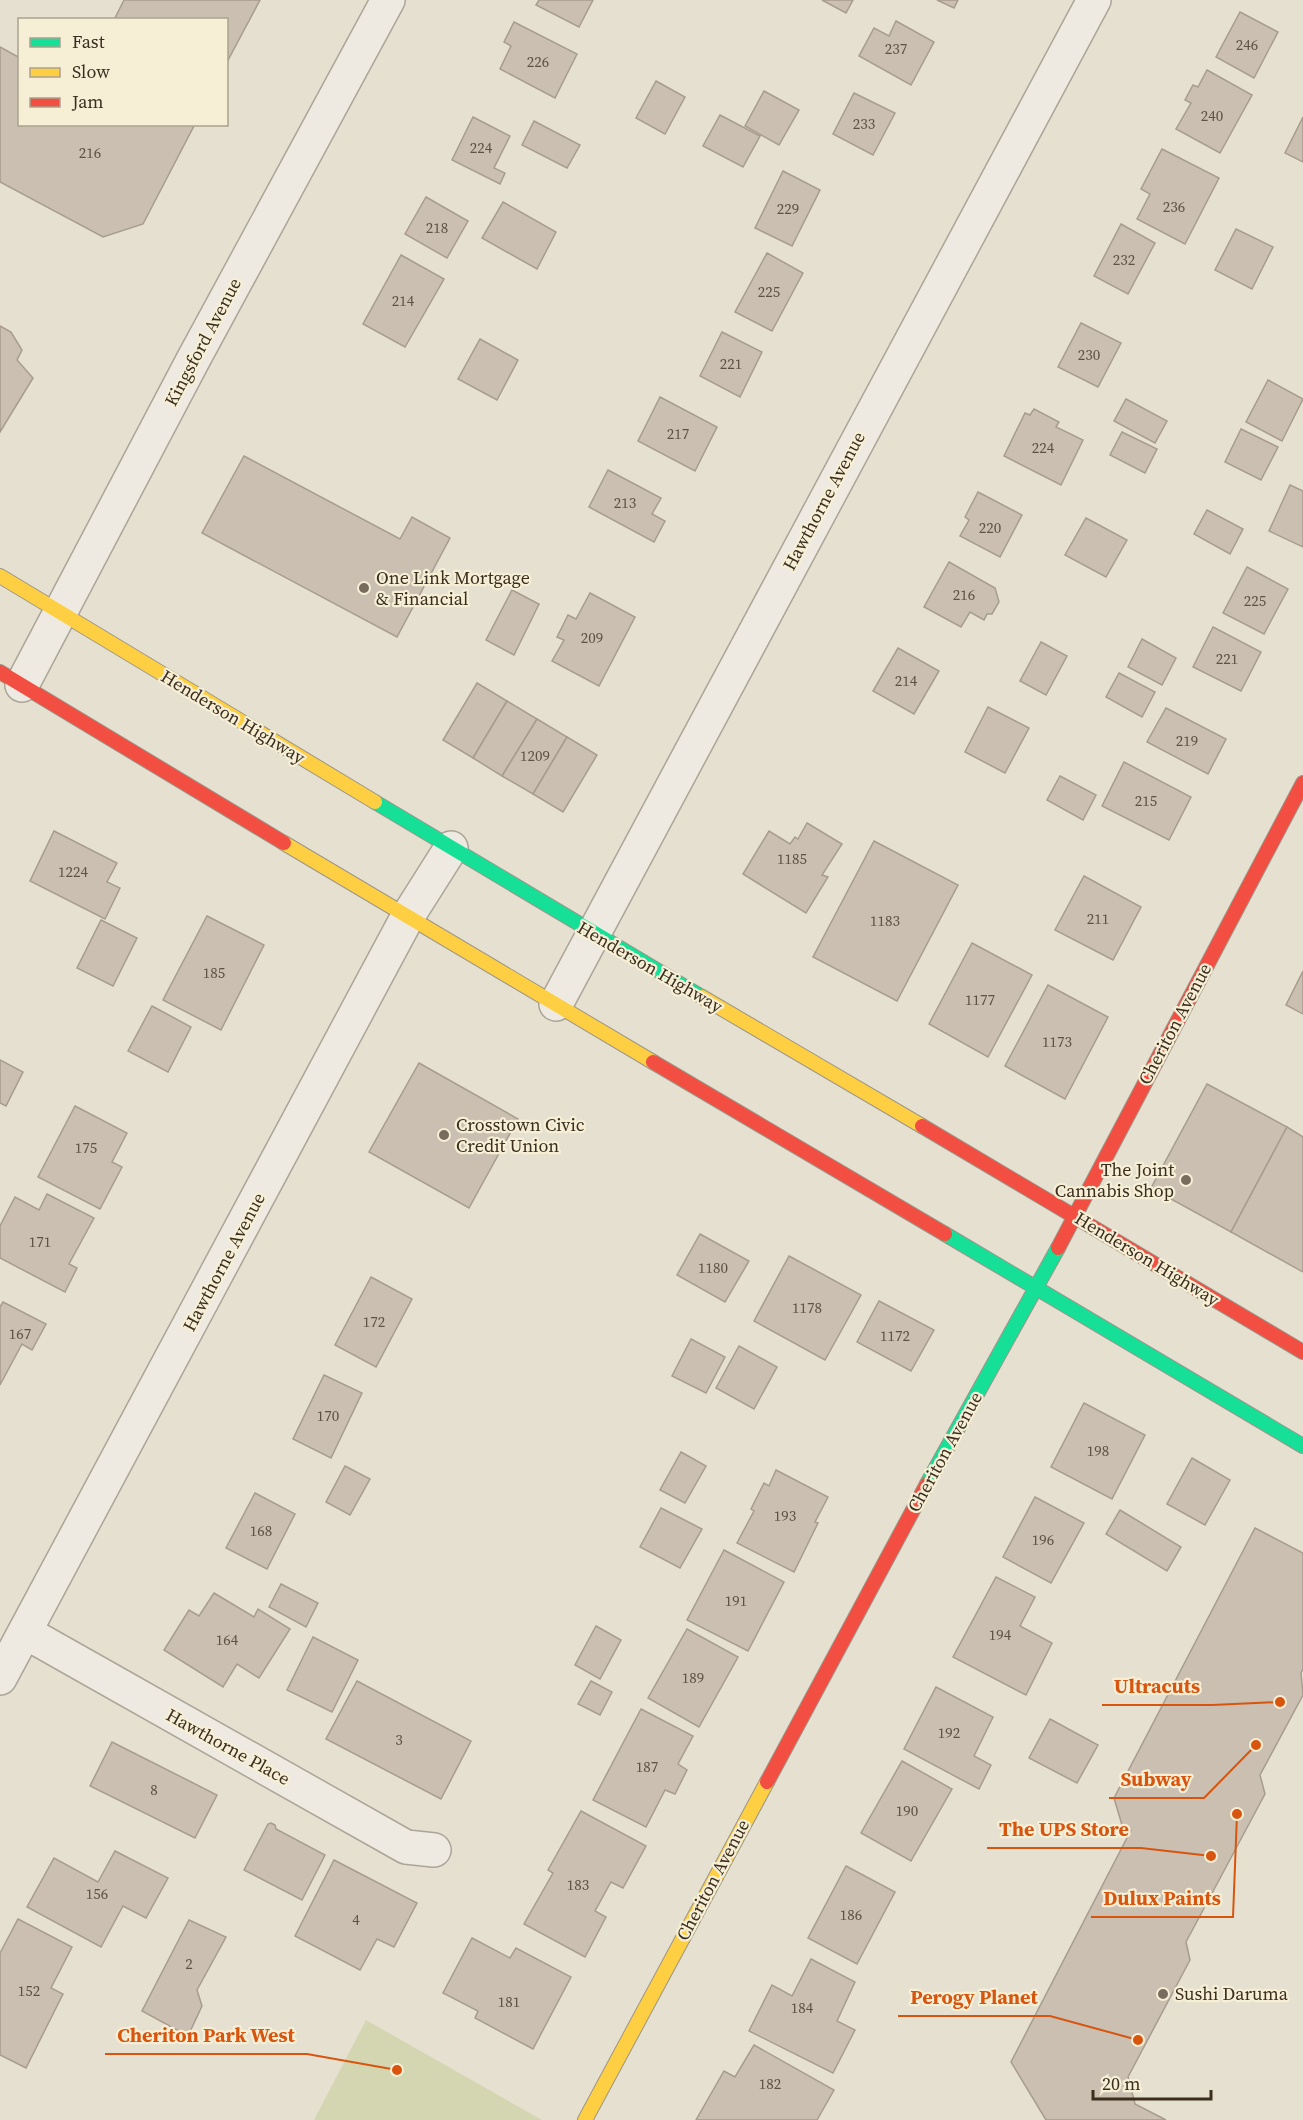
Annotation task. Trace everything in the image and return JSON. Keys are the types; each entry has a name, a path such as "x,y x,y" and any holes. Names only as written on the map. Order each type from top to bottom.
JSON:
{"main road":[{"name":"Henderson Highway","path":"0,576 593,933 1303,1352"},
{"path":"11,679 1036,1290 1303,1446"},
{"name":"Cheriton Avenue","path":"585,2120 903,1527 1036,1290 1303,783"}],"street":[{"name":"Kingsford Avenue","path":"11,679 62,613 193,360 388,0"},
{"name":"Hawthorne Avenue","path":"556,1004 1094,0"},
{"name":"Hawthorne Avenue","path":"0,1678 408,916 452,848"},
{"name":"Hawthorne Place","path":"25,1632 406,1847 434,1850"}],"green space":[{"path":"366,2020 542,2120 314,2120"}],"building":[{"path":"124,0 260,0 228,60 228,18 115,18"},
{"path":"539,0 593,0 579,27 536,5"},
{"path":"822,0 853,0 846,13"},
{"path":"937,0 958,0 954,8"},
{"path":"1240,12 1278,32 1254,78 1216,57"},
{"path":"896,21 934,42 911,85 859,56 874,28 889,36"},
{"path":"514,22 577,54 555,98 500,69 511,46 504,42"},
{"path":"0,47 18,57 18,126 194,126 143,224 103,237 0,182"},
{"path":"1207,70 1252,95 1220,153 1176,129 1191,103 1185,100 1193,85 1198,87"},
{"path":"656,81 685,97 665,134 636,118"},
{"path":"764,91 799,110 779,145 745,126"},
{"path":"854,93 895,113 873,155 833,134"},
{"path":"720,115 760,136 743,167 703,146"},
{"path":"473,117 510,136 494,168 505,173 500,184 452,160"},
{"path":"1303,117 1303,162 1285,153"},
{"path":"534,121 580,145 567,168 522,145"},
{"path":"1162,149 1219,178 1185,244 1137,219 1150,194 1141,189"},
{"path":"783,171 820,190 792,246 755,228"},
{"path":"426,197 468,221 447,258 405,234"},
{"path":"503,202 556,232 537,269 482,238"},
{"path":"1121,224 1155,243 1128,294 1094,276"},
{"path":"1236,229 1273,247 1252,289 1215,270"},
{"path":"767,253 803,273 772,331 735,312"},
{"path":"401,255 444,279 405,347 363,324"},
{"path":"1081,323 1121,343 1098,387 1058,367"},
{"path":"0,326 11,332 22,350 17,360 33,378 0,432"},
{"path":"722,332 762,352 740,397 700,376"},
{"path":"480,339 518,360 497,400 458,379"},
{"path":"1268,380 1303,399 1282,441 1246,422"},
{"path":"660,397 717,427 695,471 638,441"},
{"path":"1126,399 1167,421 1155,443 1114,421"},
{"path":"1034,409 1059,422 1056,427 1083,440 1061,485 1004,456 1025,413 1030,415"},
{"path":"1241,429 1278,447 1261,480 1225,462"},
{"path":"1122,432 1157,449 1145,473 1110,455"},
{"name":"One Link Mortgage & Financial","path":"244,456 400,539 412,517 450,538 397,637 202,533"},
{"path":"608,470 661,498 652,514 665,521 654,542 589,507"},
{"path":"1290,485 1303,491 1303,547 1269,531"},
{"path":"978,492 1022,515 1000,557 960,536 969,520 965,517"},
{"path":"1207,510 1243,529 1230,554 1194,534"},
{"path":"1086,518 1127,540 1106,577 1065,555"},
{"path":"949,562 995,588 999,602 992,614 987,614 984,620 970,612 961,627 924,607"},
{"path":"1247,567 1288,589 1264,634 1223,613"},
{"path":"512,590 539,604 514,655 486,640"},
{"path":"590,593 635,617 599,686 552,661 564,640 557,637 568,615 576,619"},
{"path":"1213,627 1261,652 1241,691 1193,667"},
{"path":"1142,639 1176,658 1162,685 1128,667"},
{"path":"1041,642 1067,656 1046,695 1020,681"},
{"path":"898,648 939,671 914,714 873,691"},
{"path":"1119,673 1155,692 1142,717 1106,697"},
{"path":"477,683 507,701 473,758 443,740"},
{"path":"507,701 537,719 502,776 473,758"},
{"path":"988,707 1029,728 1005,773 965,752"},
{"path":"1166,708 1226,739 1208,774 1147,742"},
{"path":"537,719 567,737 533,794 502,776"},
{"path":"567,737 597,755 563,812 533,794"},
{"path":"1124,762 1191,797 1169,840 1102,806"},
{"path":"1060,776 1096,795 1083,820 1047,800"},
{"path":"807,823 842,844 822,875 828,877 806,913 743,874 769,831 790,844 795,837 798,839"},
{"path":"54,831 117,863 107,882 120,888 105,919 30,881"},
{"path":"874,841 958,885 897,1001 813,957"},
{"path":"1084,876 1141,907 1113,960 1055,930"},
{"path":"207,916 264,945 221,1030 163,1000"},
{"path":"101,920 137,938 113,986 77,968"},
{"path":"972,943 1032,975 988,1057 929,1024"},
{"path":"1303,971 1303,1014 1286,1005"},
{"path":"1048,985 1108,1017 1065,1099 1005,1066"},
{"path":"152,1006 191,1027 168,1072 128,1051"},
{"path":"0,1060 23,1072 6,1106 0,1103"},
{"name":"Crosstown Civic Credit Union","path":"419,1063 518,1119 469,1208 369,1152"},
{"path":"1207,1084 1287,1127 1231,1232 1151,1188"},
{"path":"75,1106 127,1133 112,1162 122,1167 100,1209 38,1177"},
{"path":"1287,1127 1303,1137 1303,1272 1231,1232"},
{"path":"47,1194 94,1218 69,1264 77,1268 65,1292 0,1258 0,1226 15,1197 39,1210"},
{"path":"700,1234 749,1261 725,1302 677,1275"},
{"path":"789,1256 861,1295 825,1360 754,1321"},
{"path":"371,1277 412,1299 376,1367 335,1345"},
{"path":"879,1301 934,1330 911,1371 857,1342"},
{"path":"3,1302 46,1324 32,1350 22,1344 0,1385 0,1307"},
{"path":"691,1339 725,1357 706,1393 672,1376"},
{"path":"739,1346 777,1367 754,1409 716,1388"},
{"path":"324,1375 362,1393 331,1458 293,1439"},
{"path":"1084,1403 1145,1435 1112,1499 1051,1467"},
{"path":"681,1452 706,1466 685,1503 660,1490"},
{"path":"1192,1458 1230,1480 1205,1525 1167,1504"},
{"path":"345,1466 370,1479 350,1515 326,1502"},
{"path":"776,1470 828,1497 794,1572 737,1543 754,1511 751,1509 764,1483 769,1486"},
{"path":"255,1493 295,1514 267,1569 226,1548"},
{"path":"1035,1497 1084,1523 1051,1583 1003,1557"},
{"path":"661,1508 702,1529 680,1568 640,1547"},
{"path":"1120,1510 1181,1547 1167,1571 1106,1534"},
{"path":"1255,1528 1303,1553 1303,1669 1301,1673 1303,1695 1260,1775 1265,1794 1186,1942 1190,1960 1128,2077 1135,2104 1166,2120 1046,2120 1011,2062 1131,1830 1122,1825 1114,1798"},
{"path":"724,1550 784,1582 748,1651 687,1620"},
{"path":"996,1577 1035,1597 1020,1626 1052,1643 1026,1695 953,1657"},
{"path":"281,1584 318,1603 306,1627 269,1607"},
{"path":"214,1593 254,1617 258,1609 290,1629 259,1678 237,1664 223,1687 164,1650 189,1610 199,1616"},
{"path":"596,1626 621,1640 600,1679 575,1665"},
{"path":"687,1629 738,1657 699,1727 648,1698"},
{"path":"313,1637 358,1660 332,1712 287,1690"},
{"path":"357,1681 471,1741 441,1799 326,1739"},
{"path":"591,1681 612,1692 600,1715 578,1704"},
{"path":"936,1687 993,1717 974,1756 991,1765 979,1789 904,1749"},
{"path":"641,1709 693,1736 678,1764 687,1770 675,1794 665,1790 646,1827 593,1800"},
{"path":"1050,1719 1098,1745 1077,1783 1029,1758"},
{"path":"112,1742 217,1795 195,1838 90,1786"},
{"path":"902,1761 952,1789 911,1861 861,1833"},
{"path":"581,1811 646,1846 623,1888 611,1882 595,1911 606,1917 585,1957 524,1924 553,1873 548,1870"},
{"path":"271,1823 276,1829 325,1855 302,1900 244,1870 268,1824"},
{"path":"115,1851 168,1878 146,1918 123,1906 101,1947 27,1907 54,1858 98,1882"},
{"path":"334,1860 417,1903 394,1947 377,1939 360,1970 295,1936"},
{"path":"846,1866 895,1892 857,1964 808,1938"},
{"path":"18,1919 72,1947 51,1988 63,1994 26,2068 0,2055 0,1953"},
{"path":"189,1920 226,1937 197,1990 202,2006 188,2036 142,2011"},
{"path":"472,1938 510,1958 516,1948 571,1977 533,2049 475,2018 478,2011 443,1993"},
{"path":"811,1959 855,1982 837,2021 855,2030 833,2073 749,2031 772,1985 792,1996"},
{"path":"754,2045 834,2090 817,2120 696,2120 724,2071 735,2077"}],"traffic: fast":[{"path":"375,802 702,997"},
{"path":"945,1234 1303,1446"},
{"path":"927,1484 1058,1248"}],"traffic: slow":[{"path":"0,576 375,802"},
{"path":"284,843 653,1062"},
{"path":"702,997 922,1126"},
{"path":"585,2120 767,1782"}],"traffic: jam":[{"path":"0,672 284,843"},
{"path":"1058,1248 1303,783"},
{"path":"653,1062 945,1234"},
{"path":"922,1126 1303,1352"},
{"path":"767,1782 927,1484"}],"place":[{"name":"One Link Mortgage & Financial","path":"364,588"},
{"name":"Crosstown Civic Credit Union","path":"444,1135"},
{"name":"The Joint Cannabis Shop","path":"1186,1180"},
{"name":"Ultracuts","path":"1280,1702"},
{"name":"Subway","path":"1256,1745"},
{"name":"Dulux Paints","path":"1237,1814"},
{"name":"The UPS Store","path":"1211,1856"},
{"name":"Sushi Daruma","path":"1163,1994"},
{"name":"Perogy Planet","path":"1138,2040"},
{"name":"Cheriton Park West","path":"397,2070"}]}
